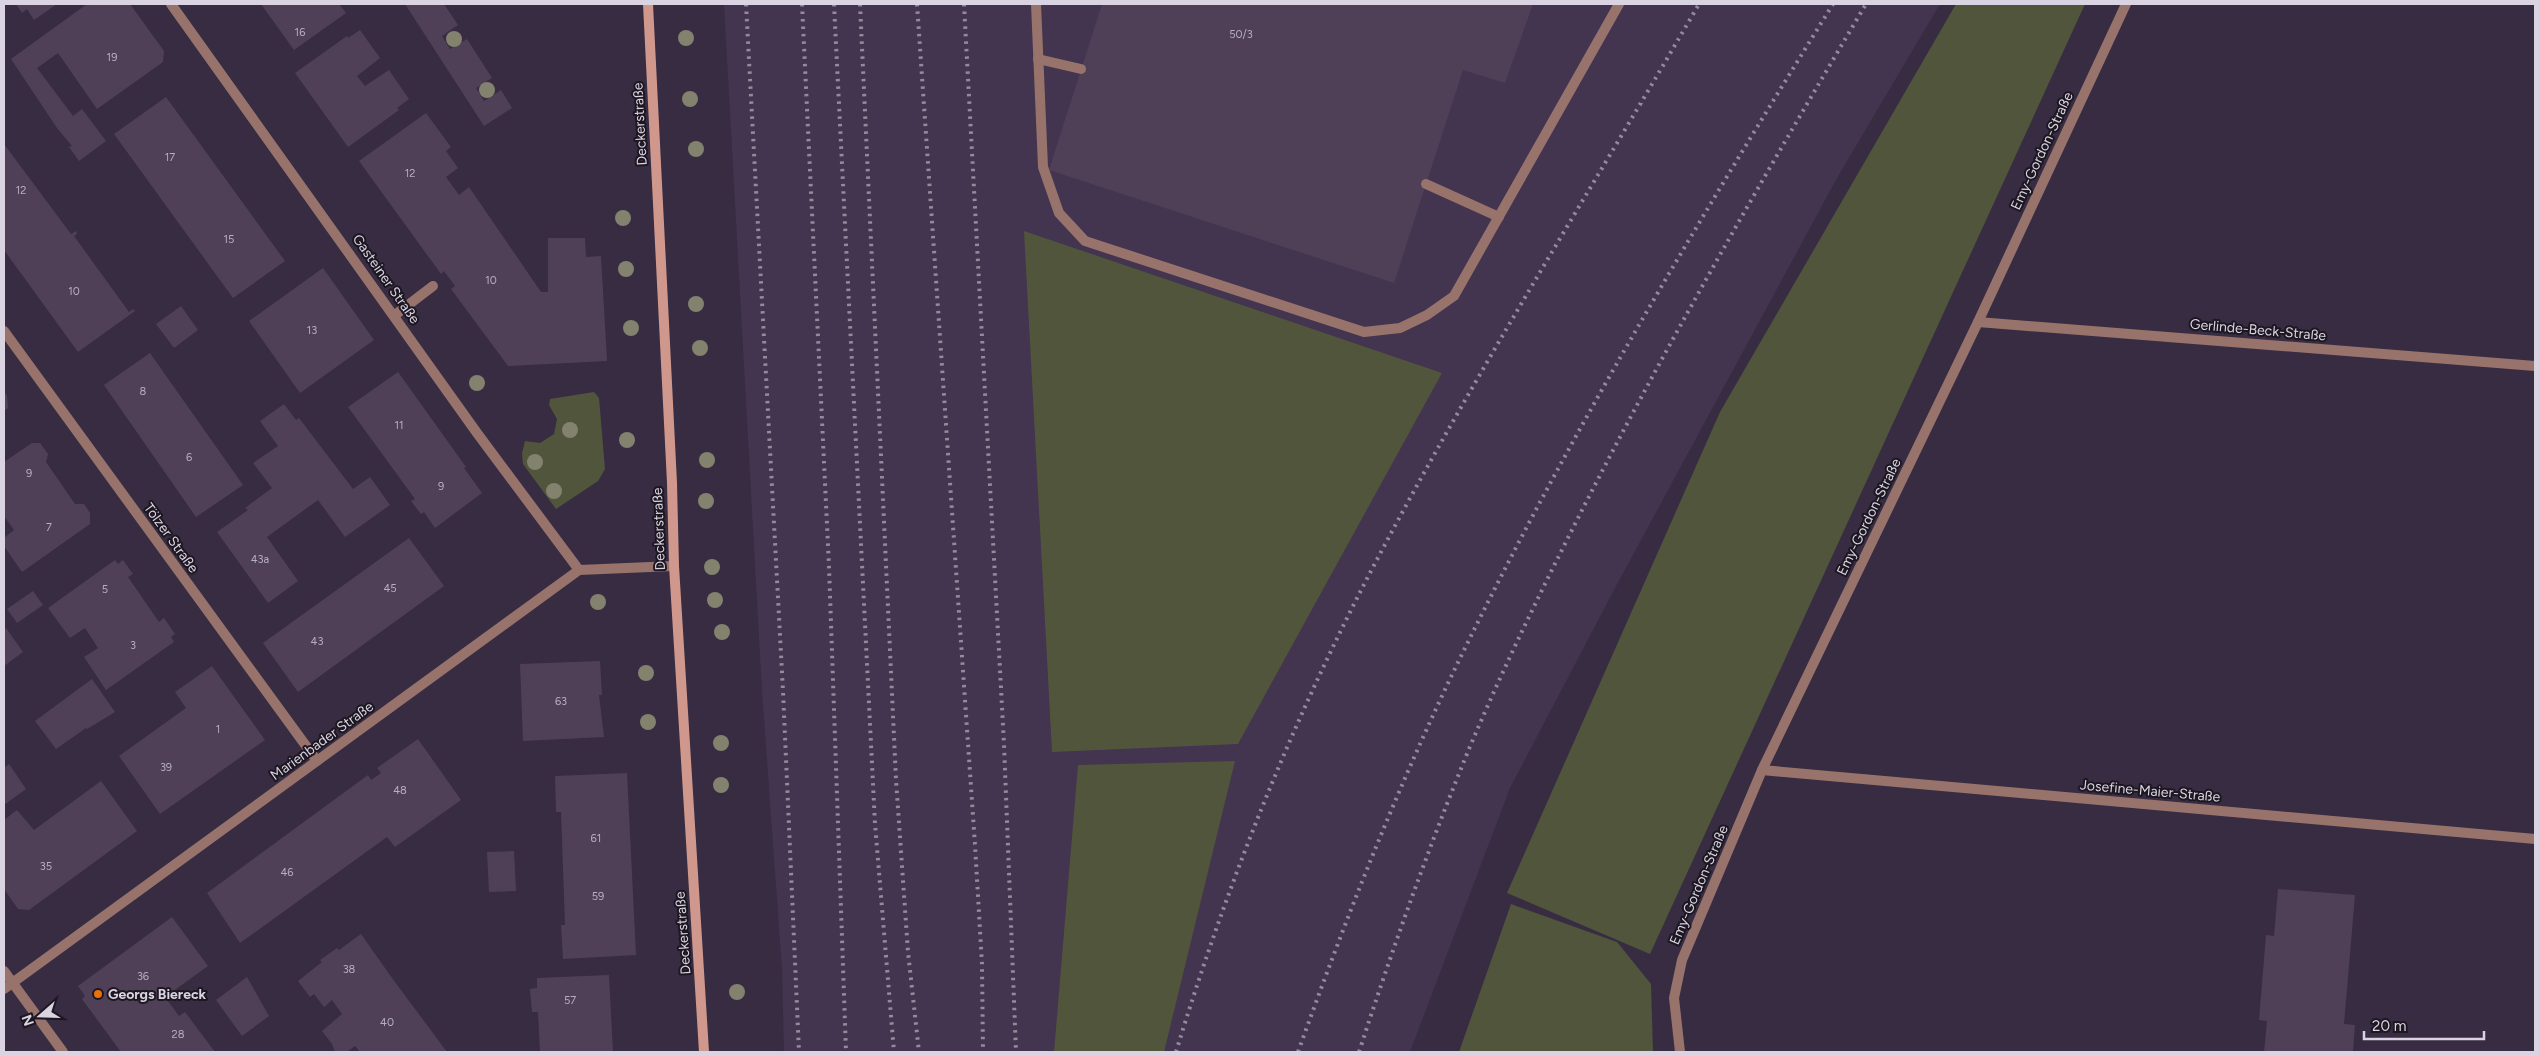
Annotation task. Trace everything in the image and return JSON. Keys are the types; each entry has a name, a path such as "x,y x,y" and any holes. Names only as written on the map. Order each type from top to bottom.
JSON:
{"street":[{"name":"Gasteiner Straße","path":"171,4 395,315 477,433 579,570"},
{"name":"Deckerstraße","path":"648,4 672,483 674,566 704,1052"},
{"path":"1036,4 1043,167 1059,213 1085,241 1364,332 1400,328 1427,315 1454,296 1619,4"},
{"name":"Emy-Gordon-Straße","path":"1680,1052 1674,998 1682,960 1762,770 1978,322 2126,4"},
{"path":"1038,59 1080,70"},
{"path":"1426,184 1499,217"},
{"path":"395,315 433,286"},
{"name":"Gerlinde-Beck-Straße","path":"1978,322 2535,366"},
{"name":"Tölzer Straße","path":"4,331 317,761"},
{"path":"579,570 674,566"},
{"name":"Marienbader Straße","path":"8,986 579,570"},
{"name":"Josefine-Maier-Straße","path":"1762,770 2535,839"},
{"path":"4,971 8,986 63,1052"}],"shaded area":[{"path":"724,4 1940,4 1837,178 1614,590 1510,788 1410,1052 784,1052 782,969 762,691"}],"green space":[{"path":"1956,4 2085,4 1650,954 1507,893 1720,412"},
{"path":"1024,231 1442,373 1238,744 1052,752"},
{"path":"594,392 599,398 605,469 598,481 556,509 523,464 522,453 525,441 540,443 554,434 557,419 549,405 550,399"},
{"path":"1235,761 1164,1052 1054,1052 1078,765"},
{"path":"1511,904 1617,942 1651,984 1653,1052 1459,1052"}],"building":[{"path":"16,4 57,4 34,20 27,9 22,13"},
{"path":"87,4 130,4 164,51 163,62 97,109 58,53 37,68 73,116 82,109 106,141 79,161 69,147 72,146 57,128 11,59"},
{"path":"261,4 339,4 346,13 294,50"},
{"path":"405,4 444,4 458,25 442,36 450,49 467,39 492,78 476,88 484,101 501,90 512,108 484,126"},
{"path":"1102,4 1533,4 1505,83 1463,70 1394,283 1049,170"},
{"path":"360,30 380,58 357,76 365,86 389,70 409,99 397,108 399,110 348,147 295,73 347,36 348,38"},
{"path":"166,97 285,261 233,298 114,134"},
{"path":"426,113 451,147 446,151 458,168 446,177 459,195 469,187 541,292 548,292 548,238 585,238 586,257 601,256 607,361 508,366 451,289 455,286 444,271 441,274 359,161"},
{"path":"4,144 71,234 76,231 77,234 74,236 129,312 133,309 135,311 78,352 4,250"},
{"path":"323,268 374,340 300,393 249,321"},
{"path":"181,306 198,330 174,348 156,324"},
{"path":"150,353 243,485 196,517 104,385"},
{"path":"398,372 466,467 464,468 482,493 435,528 424,512 421,514 411,501 415,499 348,407"},
{"path":"4,391 7,396 8,408 4,411"},
{"path":"284,404 296,420 299,418 353,489 370,477 390,505 345,537 318,500 267,537 298,581 268,603 217,532 248,510 245,508 272,488 253,463 278,446 260,421"},
{"path":"32,443 40,443 48,454 46,462 75,504 84,504 90,513 90,524 22,572 4,546 4,538 14,530 4,516 4,462"},
{"path":"409,538 444,586 298,692 263,643"},
{"path":"115,560 118,564 123,560 133,574 128,577 159,622 164,618 175,634 171,637 174,642 106,690 84,657 98,648 85,628 70,638 48,608"},
{"path":"33,591 43,605 17,623 7,609"},
{"path":"6,628 23,652 4,666 4,630"},
{"path":"600,661 602,695 599,695 604,737 523,741 520,664"},
{"path":"212,666 265,740 160,814 119,756 186,708 175,692"},
{"path":"92,679 115,712 86,728 56,749 35,721"},
{"path":"418,739 461,800 395,847 387,837 240,943 207,893 368,775 371,780 381,773 377,768"},
{"path":"9,764 26,789 4,805 4,768"},
{"path":"627,773 636,955 563,959 561,925 565,925 561,812 556,812 555,776"},
{"path":"101,781 137,831 29,910 18,909 4,889 4,820 17,810 34,830"},
{"path":"514,851 516,891 489,892 487,852"},
{"path":"2278,889 2355,895 2344,1024 2355,1025 2353,1052 2264,1052 2267,1021 2259,1020 2266,935 2274,936"},
{"path":"172,917 208,966 165,997 179,1016 185,1012 215,1052 121,1052 82,999 85,996 78,986"},
{"path":"361,934 447,1052 360,1052 355,1046 347,1052 335,1052 332,1044 322,1031 342,1014 332,1000 324,1007 314,994 310,997 298,981 322,962 320,960 337,948 339,950"},
{"path":"609,975 613,1052 540,1052 538,1012 532,1012 530,989 537,988 537,978"},
{"path":"247,977 269,1016 242,1036 216,1000"}],"railway":[{"path":"746,4 783,691 799,1052"},
{"path":"802,4 829,566 846,1052"},
{"path":"834,4 875,824 894,1052"},
{"path":"860,4 896,780 908,952 919,1052"},
{"path":"917,4 975,845 982,964 983,1052"},
{"path":"964,4 1004,744 1016,1052"},
{"path":"1176,1052 1216,929 1262,807 1287,747 1342,629 1410,499 1490,356 1699,4"},
{"path":"1298,1052 1388,817 1450,679 1493,592 1632,336 1833,4"},
{"path":"1359,1052 1384,976 1439,824 1469,749 1533,609 1608,460 1679,328 1866,4"}],"place":[{"name":"Georgs Biereck","path":"98,994"}]}
